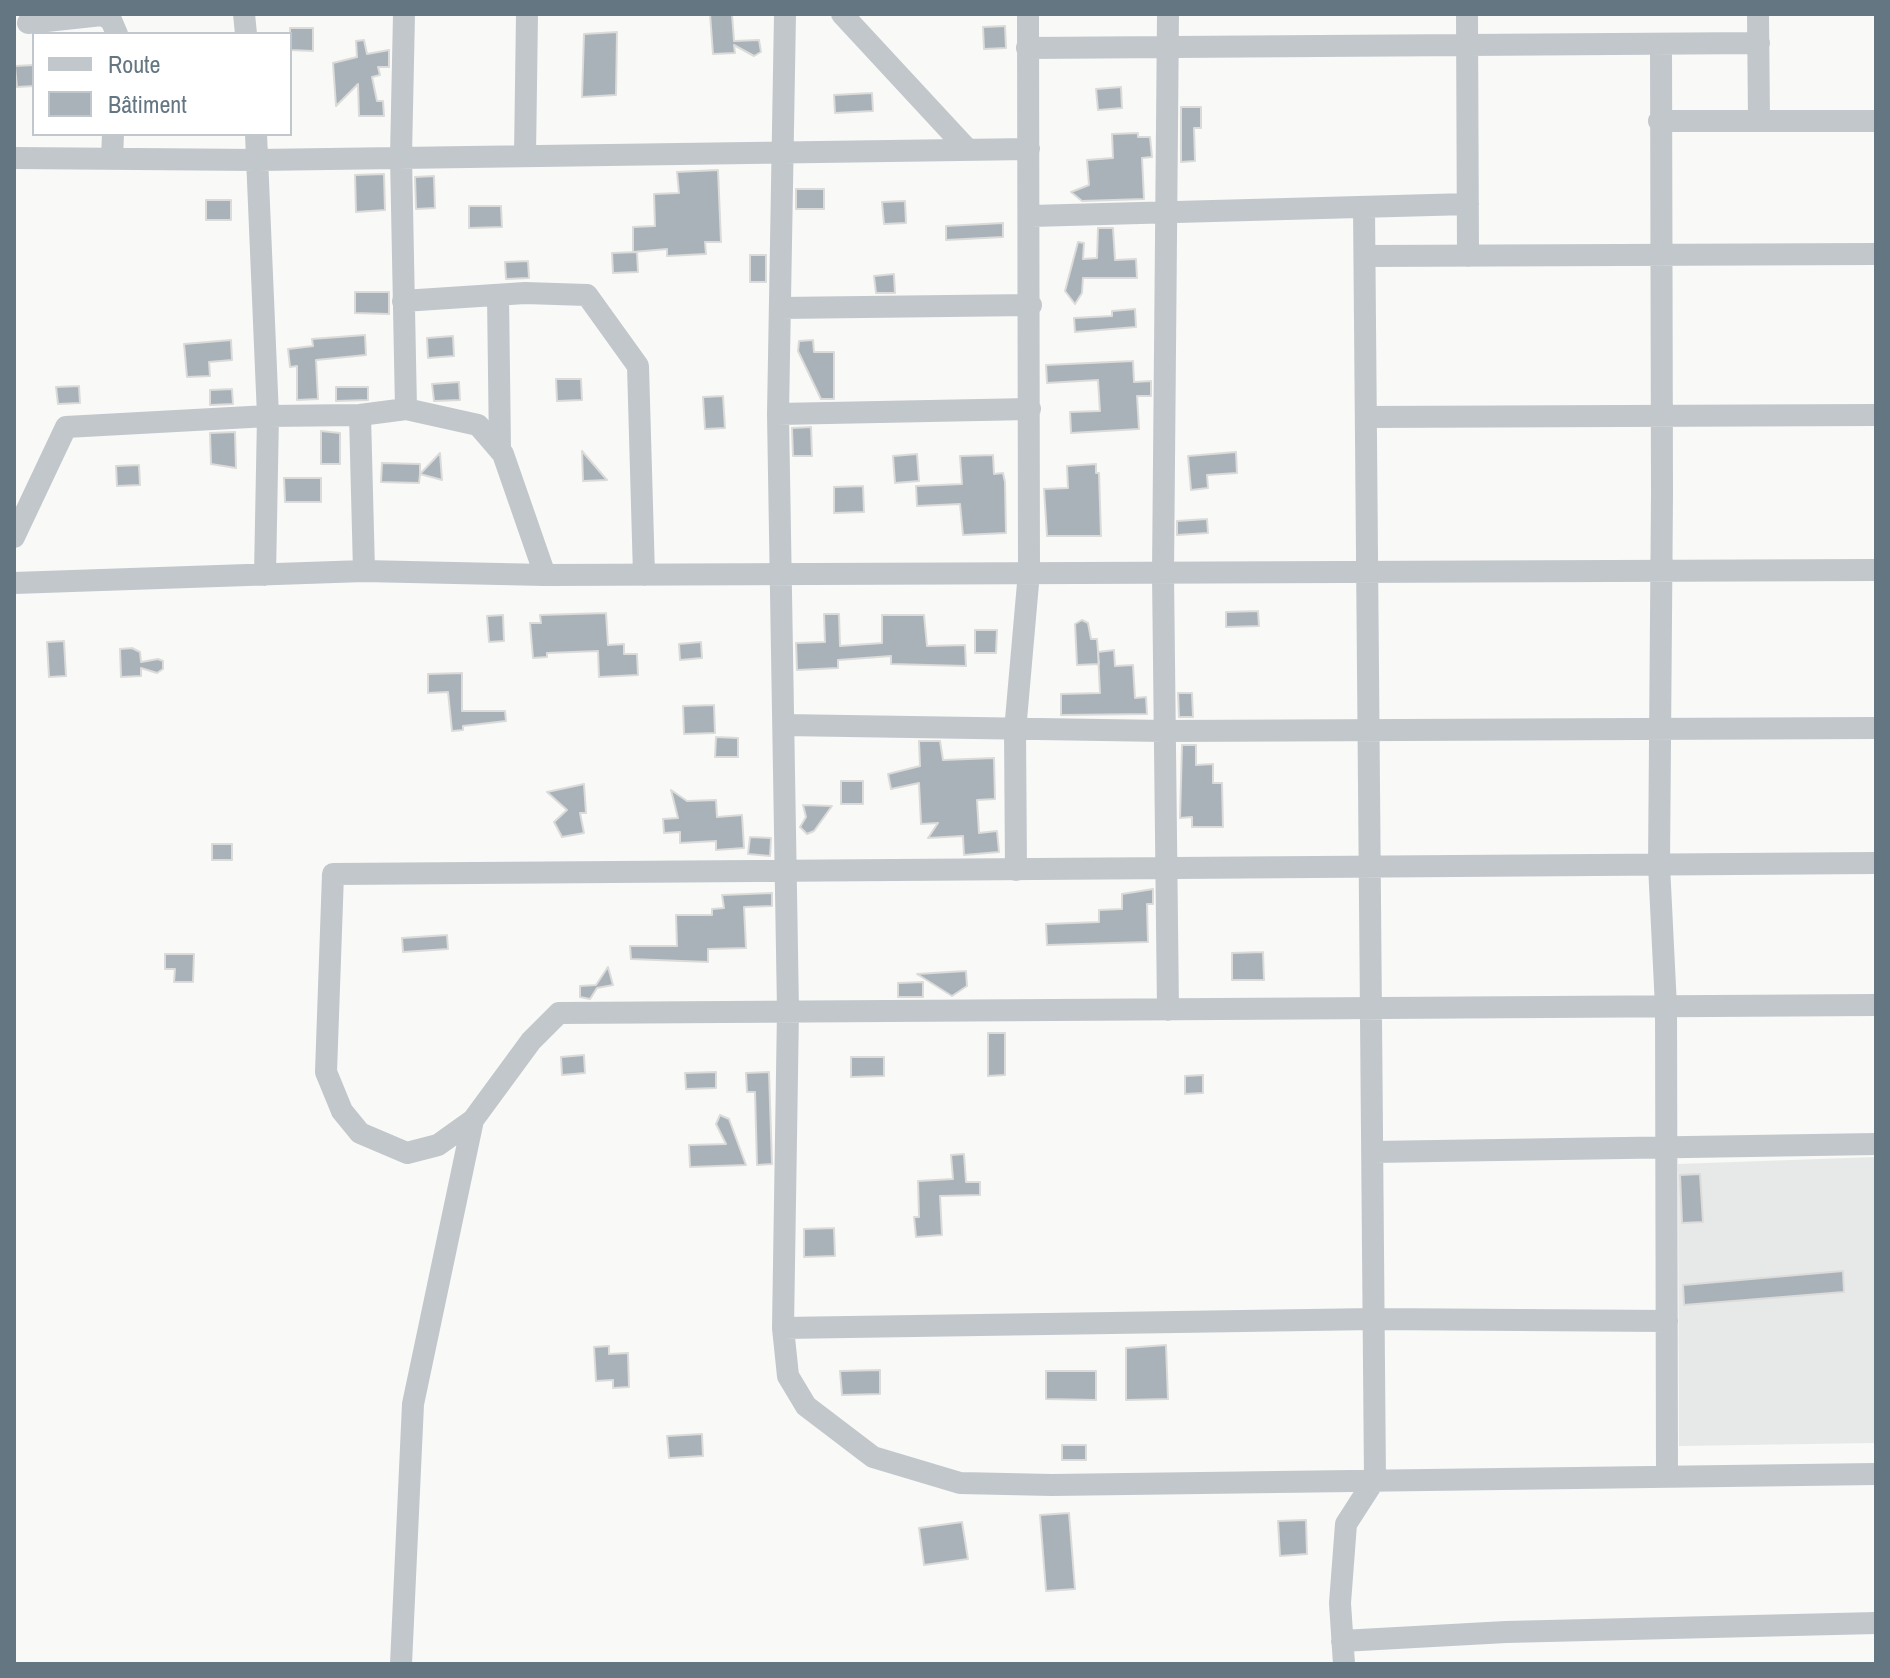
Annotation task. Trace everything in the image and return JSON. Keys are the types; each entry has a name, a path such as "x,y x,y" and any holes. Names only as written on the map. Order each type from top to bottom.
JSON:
{"street":[{"path":"404,14 401,156 406,409"},
{"path":"525,155 527,14"},
{"path":"785,14 778,414 788,1010 783,1328 788,1376 806,1406 873,1457 960,1483 1052,1485 1876,1474"},
{"path":"842,14 968,150"},
{"path":"1016,870 1015,731 1029,572 1031,216 1028,14"},
{"path":"1168,14 1163,574 1169,869 1168,1010"},
{"path":"1467,14 1468,256"},
{"path":"1758,14 1759,121"},
{"path":"23,20 102,15 111,20 116,32"},
{"path":"1027,48 1759,43"},
{"path":"1661,44 1659,865 1666,1007 1667,1476"},
{"path":"1659,121 1876,121"},
{"path":"112,159 113,136"},
{"path":"256,136 268,416 265,575"},
{"path":"14,158 258,160 401,156 781,155 1029,149"},
{"path":"1031,216 1468,204"},
{"path":"1344,1664 1340,1603 1346,1524 1375,1479 1364,207"},
{"path":"1365,256 1876,254"},
{"path":"403,301 498,295 587,295 638,366 644,575"},
{"path":"498,295 500,450 545,575"},
{"path":"780,308 1031,305"},
{"path":"16,528 66,427 268,416 360,415 406,409 478,425 500,450"},
{"path":"778,414 1030,409"},
{"path":"360,415 364,571"},
{"path":"1366,417 1876,415"},
{"path":"14,583 364,571 780,575 1876,570"},
{"path":"784,725 1015,731 1876,728"},
{"path":"1876,863 333,874 326,1072 342,1111 360,1133 407,1153 438,1145 473,1120 531,1041 559,1013 1876,1005"},
{"path":"401,1664 413,1404 473,1120"},
{"path":"1373,1152 1876,1144"},
{"path":"783,1328 1374,1319 1667,1321"},
{"path":"1342,1641 1506,1632 1876,1623"}],"shaded area":[{"path":"1876,1157 1876,1443 1679,1446 1678,1164"}],"building":[{"path":"710,14 732,14 734,41 759,40 761,52 754,56 734,45 735,53 713,54"},
{"path":"1005,26 1006,48 984,49 983,27"},
{"path":"290,28 313,28 313,51 292,50"},
{"path":"617,32 616,95 582,97 584,34"},
{"path":"364,40 367,54 389,50 389,67 378,67 380,75 372,77 377,101 383,101 384,116 359,116 358,84 336,106 333,63 357,57 356,41"},
{"path":"32,65 32,86 17,87 15,66"},
{"path":"1121,87 1122,108 1098,110 1096,89"},
{"path":"872,93 873,111 835,113 834,95"},
{"path":"1181,107 1201,107 1201,128 1194,128 1195,161 1181,162"},
{"path":"1138,133 1138,137 1150,137 1152,157 1142,158 1144,199 1082,201 1071,192 1089,185 1087,160 1113,158 1112,134"},
{"path":"718,170 721,242 705,242 706,254 667,256 667,249 633,252 633,227 655,226 654,194 679,193 677,172"},
{"path":"384,174 385,210 356,212 355,175"},
{"path":"434,176 435,208 416,209 415,177"},
{"path":"796,189 824,189 824,209 796,209"},
{"path":"206,200 231,200 231,220 206,220"},
{"path":"905,201 906,223 884,224 882,202"},
{"path":"469,206 501,206 502,227 469,228"},
{"path":"1003,223 1003,237 946,240 946,226"},
{"path":"1098,228 1113,228 1115,260 1136,259 1137,278 1083,278 1082,293 1075,304 1065,291 1078,242 1084,243 1083,259 1097,258"},
{"path":"637,252 638,272 613,273 612,253"},
{"path":"750,255 766,255 766,282 750,282"},
{"path":"528,261 529,278 506,279 505,262"},
{"path":"894,274 895,293 876,293 874,276"},
{"path":"355,292 389,292 389,314 355,313"},
{"path":"1135,309 1136,327 1075,332 1074,318 1112,316 1112,311"},
{"path":"365,335 366,355 316,360 318,399 297,400 297,366 290,367 288,349 313,346 312,339"},
{"path":"453,336 454,356 428,358 427,338"},
{"path":"231,340 232,360 209,362 210,376 187,377 184,344"},
{"path":"813,340 814,352 834,352 834,399 821,399 798,351 799,341"},
{"path":"1133,361 1134,382 1151,381 1151,396 1137,396 1139,429 1071,433 1070,412 1100,411 1098,380 1047,383 1046,365"},
{"path":"556,379 581,379 582,400 557,401"},
{"path":"459,382 460,400 434,401 432,384"},
{"path":"79,386 80,403 58,404 56,387"},
{"path":"336,387 368,387 368,400 336,401"},
{"path":"232,389 233,404 210,405 210,390"},
{"path":"723,396 725,428 705,429 703,397"},
{"path":"811,427 812,456 793,456 792,428"},
{"path":"321,431 340,433 340,464 321,464"},
{"path":"235,432 236,468 211,464 210,433"},
{"path":"582,451 607,480 583,481"},
{"path":"1236,452 1237,473 1207,475 1208,488 1191,490 1188,456"},
{"path":"440,453 442,480 420,474"},
{"path":"917,454 919,481 895,483 893,456"},
{"path":"993,455 994,474 1003,473 1005,482 1006,533 963,535 960,504 917,506 916,486 962,484 960,456"},
{"path":"382,463 420,464 419,483 381,482"},
{"path":"1096,464 1101,536 1047,536 1044,489 1068,488 1067,466"},
{"path":"139,465 140,485 117,486 116,466"},
{"path":"284,478 321,478 321,502 285,502"},
{"path":"863,486 864,512 834,513 834,487"},
{"path":"1207,519 1208,533 1177,535 1177,521"},
{"path":"1258,611 1259,626 1226,627 1226,612"},
{"path":"606,613 608,645 624,644 624,654 637,654 638,675 599,677 598,651 547,653 547,657 533,658 530,623 541,623 540,615"},
{"path":"824,614 839,614 840,646 882,643 882,615 924,615 927,646 965,645 966,666 891,664 891,656 838,660 838,668 797,670 796,643 825,642"},
{"path":"503,615 504,641 489,642 487,616"},
{"path":"1082,620 1088,623 1091,639 1097,639 1099,664 1077,665 1075,624"},
{"path":"975,630 997,630 996,653 975,653"},
{"path":"64,641 66,676 49,677 47,642"},
{"path":"701,642 702,658 680,660 679,644"},
{"path":"132,648 140,652 141,662 163,661 163,669 157,673 141,668 141,676 121,677 120,649"},
{"path":"1114,650 1115,666 1133,665 1135,698 1146,697 1147,714 1061,715 1061,694 1100,693 1098,652"},
{"path":"462,673 462,711 505,711 506,721 463,726 463,730 452,731 448,692 428,693 428,674"},
{"path":"1178,693 1192,693 1193,717 1179,717"},
{"path":"714,705 715,733 684,734 683,706"},
{"path":"716,737 738,738 738,757 715,757"},
{"path":"919,741 940,741 943,760 994,758 995,799 977,800 979,833 997,831 999,852 964,855 963,836 928,838 938,823 921,824 919,783 891,789 888,774 920,766"},
{"path":"1182,745 1196,745 1196,765 1213,764 1213,783 1222,783 1223,827 1192,827 1192,817 1180,818"},
{"path":"841,781 863,781 863,804 841,804"},
{"path":"584,784 586,813 580,813 584,833 562,837 554,822 567,810 547,792"},
{"path":"671,790 687,801 716,800 717,817 742,815 744,848 716,850 716,841 680,843 680,832 664,833 663,819 678,818"},
{"path":"803,805 832,806 814,831 807,834 800,827 806,817"},
{"path":"750,837 771,838 770,856 748,854"},
{"path":"212,844 232,844 232,860 212,860"},
{"path":"1153,889 1153,904 1147,904 1148,942 1047,945 1046,924 1099,922 1099,910 1122,909 1122,894"},
{"path":"772,893 772,906 744,907 746,948 708,949 708,962 631,959 630,946 677,946 676,915 712,915 712,909 724,908 722,895"},
{"path":"447,935 448,949 403,952 402,938"},
{"path":"1263,952 1264,980 1232,980 1232,953"},
{"path":"165,954 194,954 193,982 174,982 175,969 165,969"},
{"path":"608,967 613,985 597,988 590,999 580,997 580,986 596,985"},
{"path":"966,971 967,986 952,996 917,974"},
{"path":"923,982 923,997 898,997 898,983"},
{"path":"988,1033 1005,1033 1005,1075 988,1076"},
{"path":"584,1055 585,1073 562,1075 561,1057"},
{"path":"851,1057 884,1057 884,1076 851,1077"},
{"path":"716,1072 716,1088 686,1089 685,1073"},
{"path":"769,1072 772,1164 757,1165 755,1092 747,1092 746,1073"},
{"path":"1203,1075 1203,1093 1185,1094 1185,1076"},
{"path":"720,1115 729,1119 746,1165 690,1167 689,1145 726,1144 716,1124"},
{"path":"964,1154 966,1182 980,1182 980,1195 940,1196 942,1235 916,1237 914,1217 919,1217 918,1181 953,1179 951,1155"},
{"path":"1700,1174 1703,1222 1682,1223 1680,1175"},
{"path":"834,1228 835,1256 804,1257 804,1229"},
{"path":"1843,1271 1844,1292 1684,1305 1683,1285"},
{"path":"1166,1345 1168,1399 1126,1400 1126,1348"},
{"path":"609,1346 609,1354 628,1353 629,1387 613,1388 613,1380 596,1381 594,1347"},
{"path":"880,1370 880,1394 842,1395 840,1371"},
{"path":"1046,1371 1096,1371 1096,1400 1046,1399"},
{"path":"702,1434 703,1456 669,1458 667,1436"},
{"path":"1062,1445 1086,1445 1086,1460 1062,1460"},
{"path":"1069,1513 1075,1589 1046,1591 1040,1515"},
{"path":"1306,1520 1307,1554 1280,1556 1278,1521"},
{"path":"962,1522 968,1559 924,1565 919,1528"}]}
